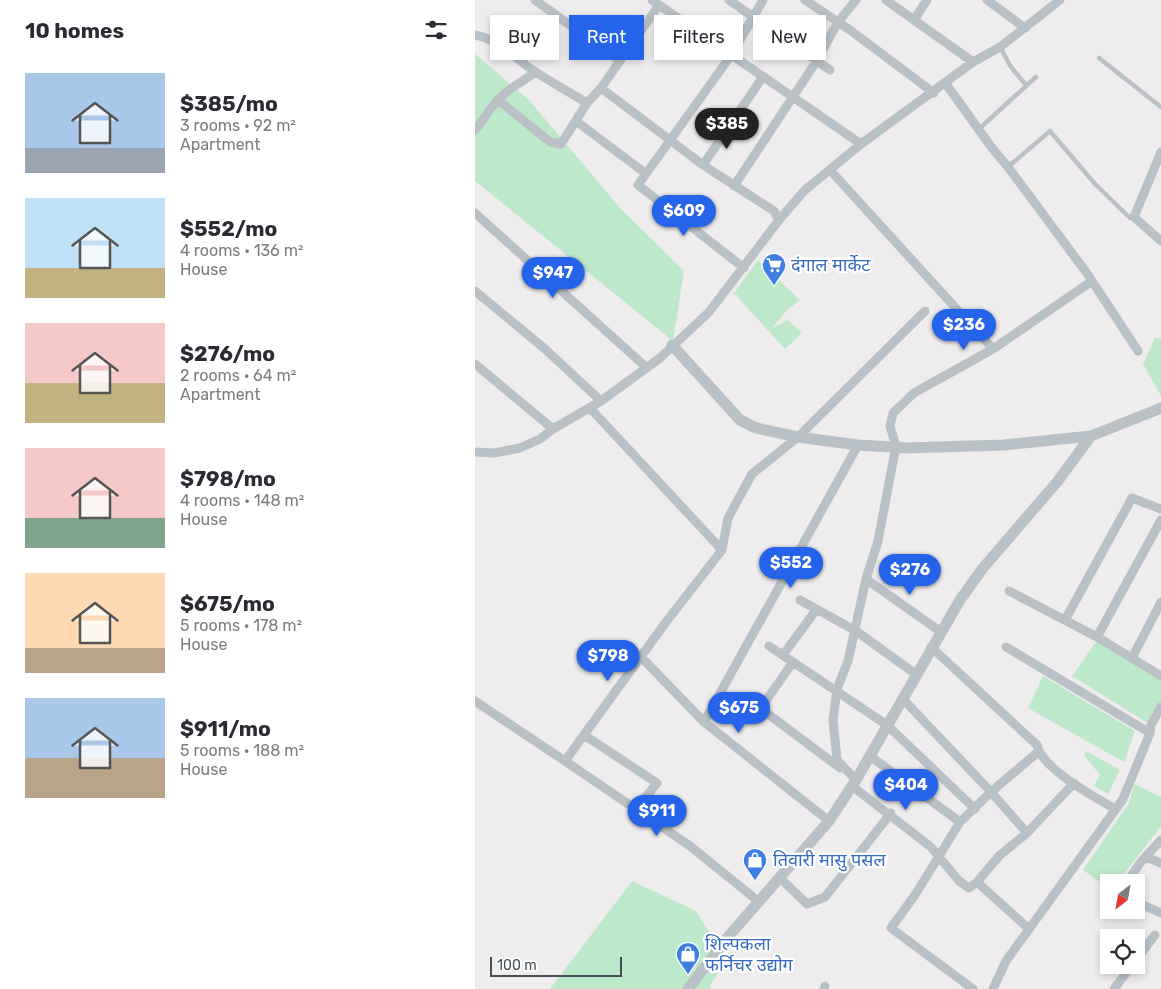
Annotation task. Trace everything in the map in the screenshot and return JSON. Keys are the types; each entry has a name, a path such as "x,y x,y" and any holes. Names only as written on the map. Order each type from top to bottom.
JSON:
{"street":[{"path":"535,0 569,24"},
{"path":"729,0 753,15"},
{"path":"743,33 763,0"},
{"path":"805,0 839,22 933,93"},
{"path":"735,186 794,97 839,22 856,0"},
{"path":"886,0 973,62"},
{"path":"915,20 927,0"},
{"path":"987,0 1025,28"},
{"path":"475,452 494,452 520,448 590,408 647,368 709,312 779,220 805,190 861,144 947,84 973,62 1000,47 1060,0"},
{"path":"644,26 661,3 677,15"},
{"path":"475,35 488,38 498,44 535,72 587,103"},
{"path":"498,100 554,144 561,144 587,103 601,88 619,60"},
{"path":"727,60 645,173 639,183 639,187 744,268"},
{"path":"739,60 861,144"},
{"path":"813,60 830,70"},
{"path":"475,130 498,100 513,86 523,82 535,72"},
{"path":"703,165 763,78"},
{"path":"947,84 980,128 992,148 1092,281 1138,351"},
{"path":"601,88 703,165 774,212 779,220"},
{"path":"576,121 645,173"},
{"path":"1161,152 1134,217 1161,241"},
{"path":"830,170 993,348"},
{"path":"475,213 647,368"},
{"path":"855,783 837,760 833,720 837,689 856,631 866,579 878,541 896,446 889,426 893,413 913,393 993,348 1092,281"},
{"path":"475,291 545,349 601,401"},
{"path":"565,761 722,550 728,518 752,474 798,437 925,311"},
{"path":"672,345 740,420 756,428 798,437 858,445 925,448 1004,444 1091,436 1161,408"},
{"path":"475,364 553,429"},
{"path":"590,408 722,550"},
{"path":"688,989 716,951 829,821 855,783 931,647 960,600 983,568 1057,482 1091,436"},
{"path":"704,722 858,445"},
{"path":"1065,620 1132,498 1161,509"},
{"path":"1097,637 1161,520"},
{"path":"866,579 941,632"},
{"path":"1009,591 1097,637 1161,676"},
{"path":"800,600 856,631 917,674"},
{"path":"1132,658 1161,602"},
{"path":"783,655 816,610"},
{"path":"769,646 837,689 887,724 975,809"},
{"path":"931,647 1037,745 1038,752 1074,783 1115,810"},
{"path":"1007,647 1150,733"},
{"path":"641,657 704,722 829,821"},
{"path":"761,708 793,662"},
{"path":"747,698 931,846 959,882 969,888 977,882 1000,855 1027,833 1074,783"},
{"path":"902,698 1027,833"},
{"path":"475,701 637,808 690,846 758,901"},
{"path":"993,989 1006,961 1123,799 1150,733 1151,725 1161,707"},
{"path":"584,735 657,783 637,808"},
{"path":"973,989 891,928 915,895 937,856 960,822 991,792 1038,752"},
{"path":"870,756 960,822"},
{"path":"779,877 807,904 825,897 891,813"},
{"path":"1133,874 1161,840"},
{"path":"1146,857 1161,863"},
{"path":"977,882 1029,929"},
{"path":"1145,906 1161,913"},
{"path":"1145,948 1155,935"},
{"path":"1114,989 1125,974"}],"lane":[{"path":"1000,47 1011,67 1026,85"},
{"path":"1099,58 1161,107"},
{"path":"980,128 1036,76"},
{"path":"1008,167 1050,131 1095,184 1130,218 1134,217"}],"green space":[{"path":"475,54 529,100 621,209 684,271 673,341 475,181"},
{"path":"758,260 800,300 787,310 772,328 788,320 802,333 785,349 734,293"},
{"path":"1155,338 1161,338 1161,396 1143,364"},
{"path":"1099,638 1161,676 1161,707 1151,725 1072,676"},
{"path":"1043,676 1135,731 1124,762 1028,708"},
{"path":"1086,751 1120,770 1108,794 1094,786 1100,775 1084,755"},
{"path":"1135,784 1161,797 1161,826 1124,874 1100,874 1100,882 1083,870 1129,803"},
{"path":"632,881 696,911 727,960 710,985 711,989 550,989"}],"place":[{"name":"दंगाल मार्केट","path":"774,286"},
{"name":"तिवारी मासु पसल","path":"755,881"},
{"name":"शिल्पकला फर्निचर उद्योग","path":"688,975"}]}
